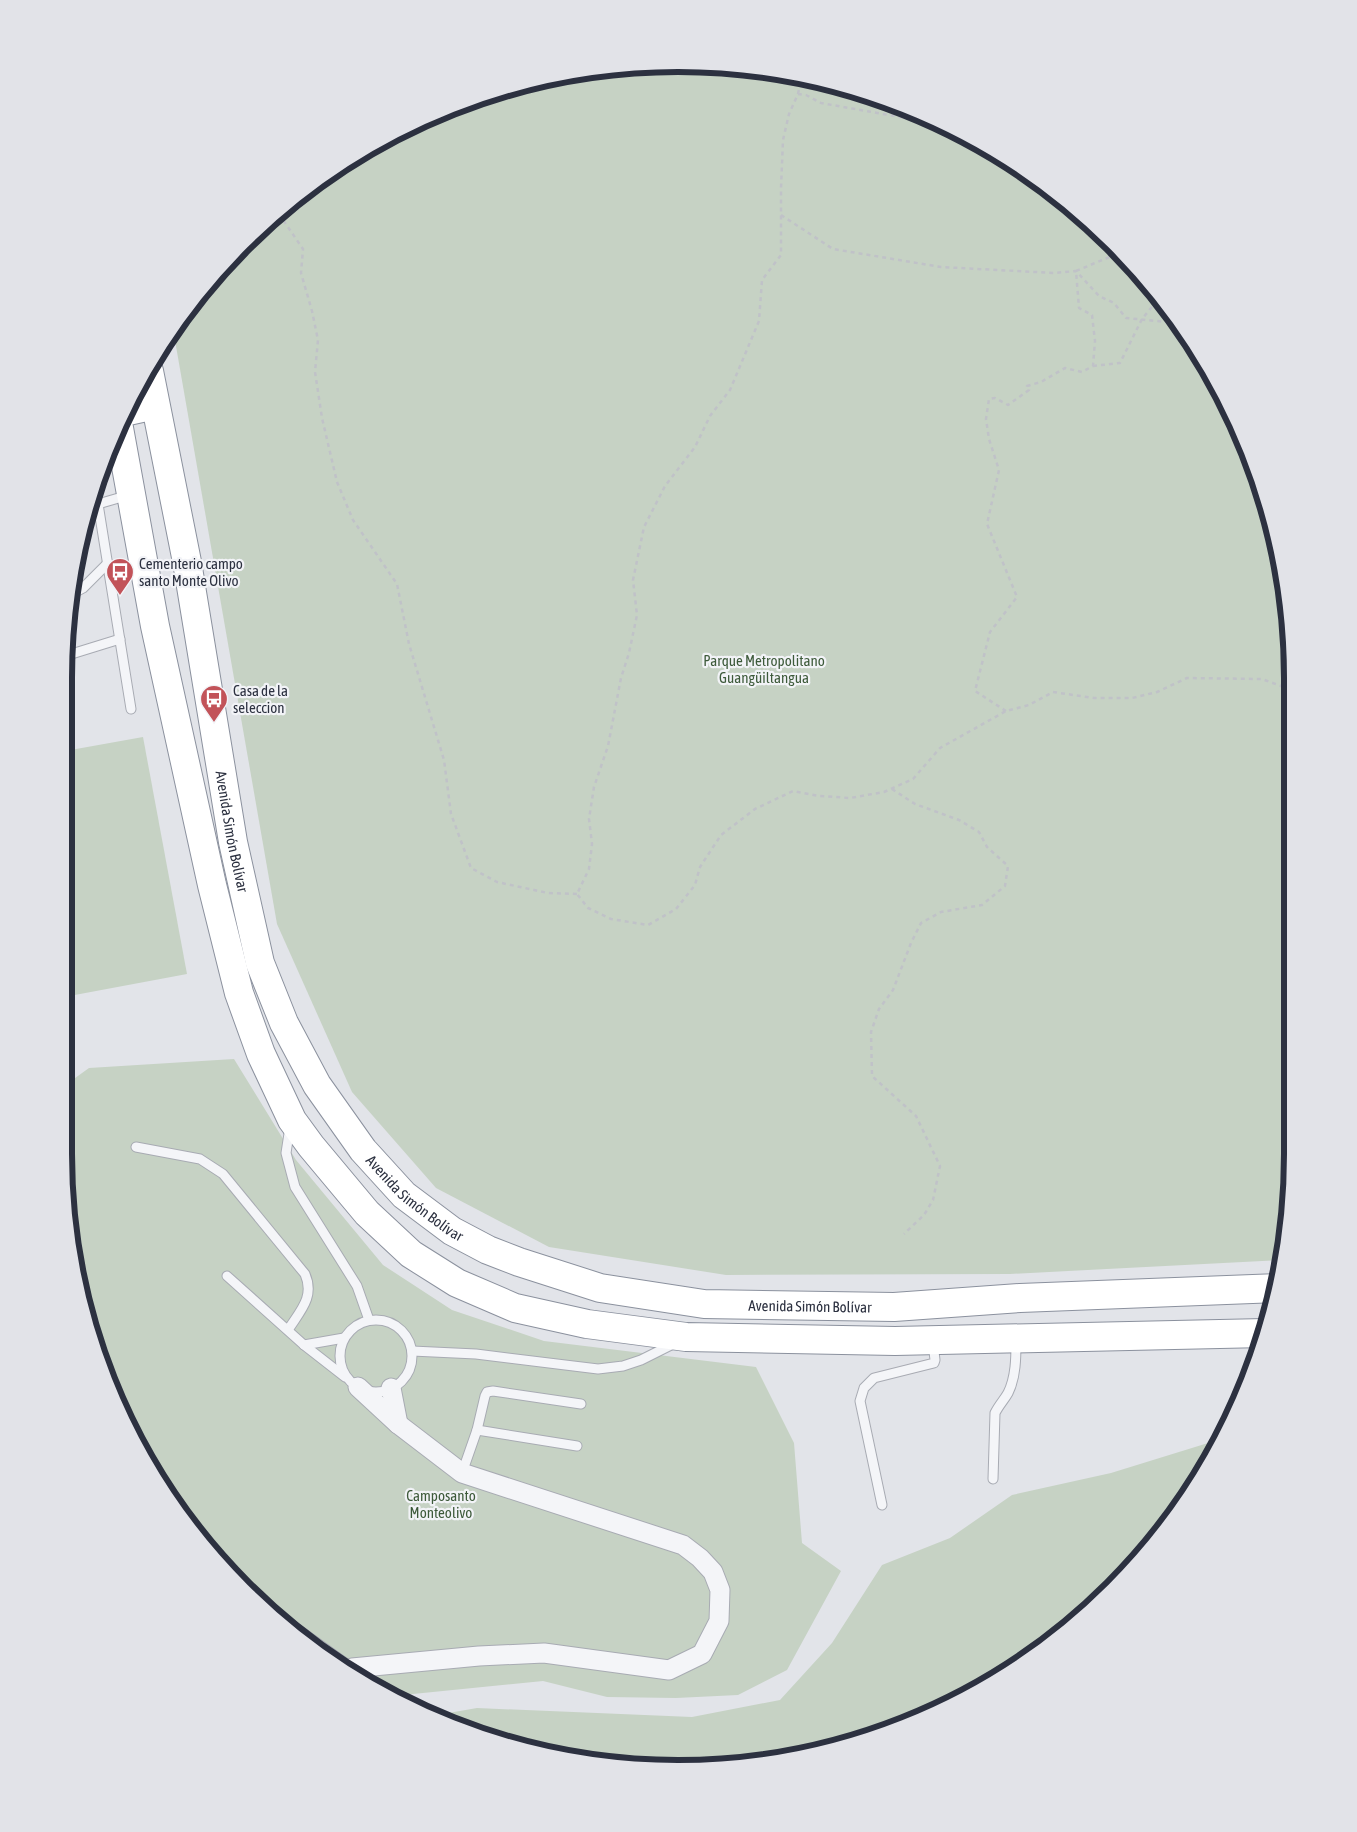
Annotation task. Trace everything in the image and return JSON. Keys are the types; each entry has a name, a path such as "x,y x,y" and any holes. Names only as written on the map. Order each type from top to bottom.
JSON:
{"highway":[{"name":"Avenida Simón Bolívar","path":"151,381 187,562 233,842 260,963 284,1023 316,1084 363,1150 404,1196 452,1231 488,1250 519,1262 600,1288 704,1304 894,1307 1020,1298 1269,1288"},
{"path":"135,409 155,405"},
{"name":"Avenida Simón Bolívar","path":"113,463 131,494 159,646 212,885 239,993 261,1054 292,1120 311,1146 367,1213 411,1254 457,1283 514,1308 587,1324 686,1337 894,1341 1257,1333"}],"street":[{"path":"353,1383 398,1424 462,1473 683,1544 713,1572 720,1590 719,1621 702,1654 669,1670 544,1653 478,1656 358,1667"},
{"path":"391,1388 398,1424"}],"lane":[{"path":"99,502 131,494"},
{"path":"96,512 108,563 132,709"},
{"path":"79,590 108,563"},
{"path":"74,653 120,640"},
{"path":"292,1120 287,1137 286,1153 295,1187 357,1286 370,1320"},
{"path":"136,1146 200,1159 223,1174 305,1274 309,1284 309,1296 288,1330"},
{"path":"227,1276 304,1345 353,1383 374,1391 391,1388 401,1382 408,1373 412,1362 412,1351 402,1330 381,1320 370,1320 351,1330 344,1338 340,1358 342,1369 353,1383"},
{"path":"412,1351 476,1354 598,1369 623,1366 641,1360 686,1337"},
{"path":"304,1345 344,1338"},
{"path":"993,1479 996,1414 999,1405 1008,1393 1012,1380 1016,1359 1016,1338"},
{"path":"882,1505 860,1401 864,1388 874,1378 934,1363 933,1340"},
{"path":"462,1473 477,1430 487,1392 493,1391 581,1404"},
{"path":"477,1430 577,1446"}],"path":[{"path":"577,894 589,869 592,844 589,819 594,787 608,746 621,678 629,653 637,615 633,580 644,527 665,486 696,447 710,416 730,390 759,321 762,280 781,255 783,140 789,114 800,85"},
{"path":"798,94 821,103 909,119"},
{"path":"781,215 833,249 941,267 1054,273 1076,271 1112,256"},
{"path":"283,220 303,249 301,273 318,340 316,372 322,418 337,482 353,520 396,584 409,644 444,760 451,814 471,868 497,882 548,893 577,894 588,908 611,919 648,925 676,909 695,885 700,867 722,835 754,809 793,791 819,796 850,798 884,792 913,778 940,748 1006,711 1029,705 1053,692 1094,698 1132,698 1157,692 1187,678 1262,679 1284,688"},
{"path":"1076,271 1099,296 1114,303 1126,318 1168,322"},
{"path":"1076,271 1079,308 1092,315 1095,341 1093,366"},
{"path":"1006,711 975,691 990,632 1017,597 988,524 999,470 989,439 986,419 989,399 994,398 1008,405 1029,390 1027,386 1041,382 1065,368 1082,372 1093,366 1120,363 1142,320 1154,304"},
{"path":"892,788 916,804 959,820 980,832 987,847 1008,866 1005,886 982,905 941,912 921,923 911,943 893,990 879,1009 871,1032 872,1076 916,1116 940,1166 933,1200 924,1215 904,1234"}],"green space":[{"name":"Parque Metropolitano Guangüiltangua","path":"678,72 718,74 797,84 835,93 873,105 947,135 982,154 1047,198 1107,250 1134,279 1182,342 1203,376 1222,410 1238,447 1264,522 1273,560 1283,639 1284,1154 1283,1193 1275,1260 1010,1274 726,1275 549,1247 436,1188 352,1092 277,924 175,342 223,279 250,250 310,198 376,154 410,135 484,105 560,84 599,78"},
{"path":"143,737 187,974 73,995 73,750"},
{"name":"Camposanto Monteolivo","path":"234,1059 296,1160 383,1265 452,1310 544,1341 756,1367 794,1443 802,1543 841,1571 787,1670 738,1695 676,1698 607,1697 543,1681 406,1695 342,1657 279,1609 223,1553 175,1490 135,1422 105,1348 84,1272 74,1193 73,1080 89,1068"},
{"path":"1211,1442 1182,1490 1159,1522 1107,1582 1078,1609 1015,1657 981,1678 947,1697 873,1727 797,1748 758,1754 678,1760 599,1754 560,1748 522,1739 447,1713 477,1708 692,1717 780,1700 832,1643 882,1565 950,1538 1012,1495 1111,1473"}],"place":[{"name":"Cementerio campo santo Monte Olivo","path":"120,596"},
{"name":"Casa de la seleccion","path":"214,723"}]}
